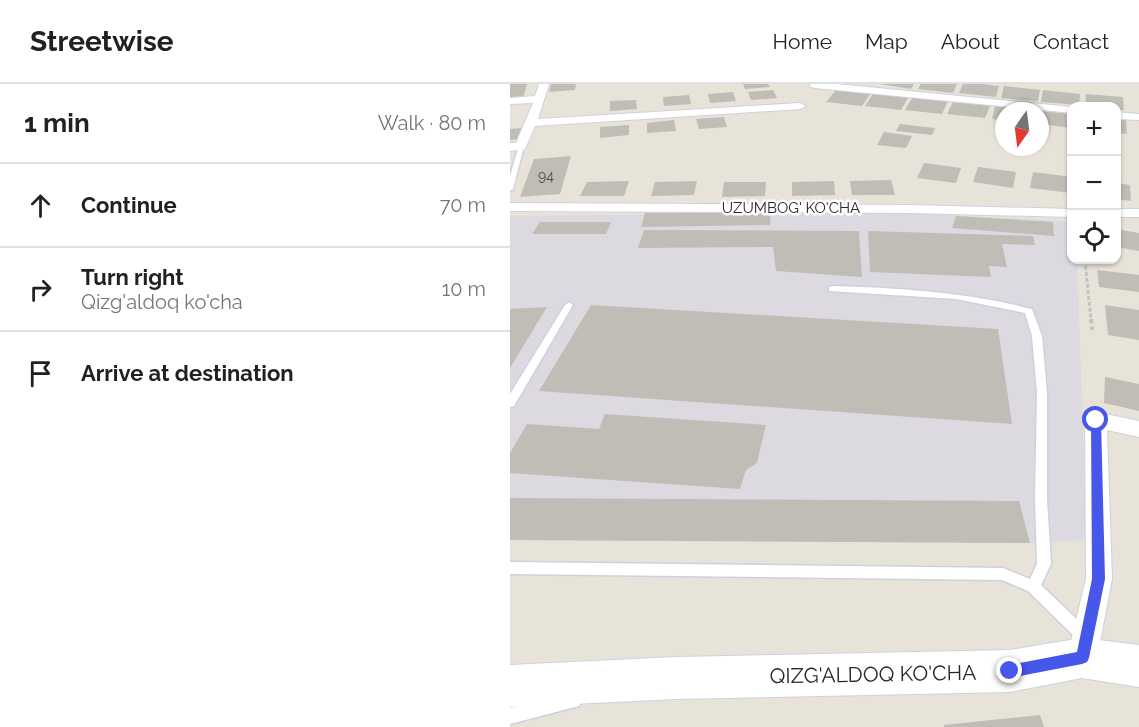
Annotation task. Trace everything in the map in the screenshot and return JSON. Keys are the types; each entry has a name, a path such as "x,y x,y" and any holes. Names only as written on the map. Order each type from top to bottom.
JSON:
{"street":[{"path":"516,146 530,123 544,84"},
{"path":"530,123 808,96 1067,110"},
{"path":"510,101 540,99"},
{"path":"1121,115 1139,117"},
{"name":"UZUMBOG' KO'CHA","path":"510,207 899,208 1067,213"},
{"path":"1121,213 1139,213"},
{"path":"1084,648 1099,579 1096,420 1139,429"},
{"name":"QIZG'ALDOQ KO'CHA","path":"510,686 676,678 1010,671 1084,648 1139,666"}],"lane":[{"path":"510,189 516,146"},
{"path":"832,289 905,291 999,302 1029,311 1037,336 1042,393 1041,500 1044,564 1033,587"},
{"path":"510,403 569,305"},
{"path":"510,568 1003,574 1033,587 1084,648"},
{"path":"510,716 676,678"}],"path":[{"path":"1084,264 1092,330"}],"shaded area":[{"path":"877,212 1067,221 1067,264 1077,264 1087,540 1030,543 510,540 510,216"}],"building":[{"path":"510,84 527,84 523,98 510,99"},
{"path":"551,84 576,84 575,90 549,92"},
{"path":"743,84 768,84 770,87 745,89"},
{"path":"880,84 914,84 911,89"},
{"path":"921,84 957,84 953,93 918,89"},
{"path":"963,84 999,86 996,97 959,93"},
{"path":"1004,86 1040,90 1038,101 1001,98"},
{"path":"773,90 777,98 751,100 748,92"},
{"path":"836,90 870,94 862,106 826,102"},
{"path":"1043,90 1080,94 1079,102 1067,102 1067,104 1041,102"},
{"path":"733,92 736,101 710,103 708,94"},
{"path":"873,94 908,98 901,110 865,106"},
{"path":"1086,94 1123,97 1124,110 1121,110 1121,102 1085,102"},
{"path":"689,95 691,104 664,106 663,97"},
{"path":"912,98 948,101 942,114 905,110"},
{"path":"636,100 637,109 610,111 610,101"},
{"path":"953,102 990,106 985,118 947,114"},
{"path":"1049,112 1067,114 1067,127 1049,125"},
{"path":"724,117 727,127 699,129 696,119"},
{"path":"674,120 676,131 647,133 647,123"},
{"path":"1121,120 1126,120 1127,134 1121,133"},
{"path":"900,124 935,128 932,135 896,131"},
{"path":"629,125 629,135 600,138 600,127"},
{"path":"522,128 519,139 510,140 510,129"},
{"path":"884,132 912,136 906,148 877,145"},
{"path":"571,156 560,194 520,197 534,159"},
{"path":"924,163 961,168 956,183 917,178"},
{"path":"978,167 1016,172 1013,188 973,182"},
{"path":"1033,172 1067,176 1067,193 1030,188"},
{"path":"891,180 895,195 852,195 850,181"},
{"path":"629,181 624,196 580,196 587,182"},
{"path":"697,181 694,195 651,196 655,182"},
{"path":"834,181 835,195 792,196 792,182"},
{"path":"724,182 766,182 765,196 722,197"},
{"path":"1121,184 1130,185 1131,201 1121,200"},
{"path":"771,211 770,225 641,227 645,213"},
{"path":"956,216 1053,222 1054,236 952,228"},
{"path":"540,222 611,222 606,234 532,234"},
{"path":"644,230 859,231 862,277 776,271 773,247 638,248"},
{"path":"1121,230 1139,233 1139,251 1121,248"},
{"path":"868,231 1033,236 1035,245 1002,244 1007,267 989,266 991,277 870,272"},
{"path":"1097,270 1139,275 1139,292 1099,287"},
{"path":"591,305 998,329 1012,424 539,391"},
{"path":"1105,305 1139,310 1139,340 1108,335"},
{"path":"547,307 510,368 510,309"},
{"path":"1105,377 1139,384 1139,411 1104,403"},
{"path":"605,414 766,425 757,463 746,470 740,489 510,473 510,453 527,424 599,429"},
{"path":"510,498 1019,501 1030,543 510,540"},
{"path":"1040,715 1044,727 944,727 944,725"}],"route":[{"path":"1010,671 1082,658 1099,579 1096,420"}]}
